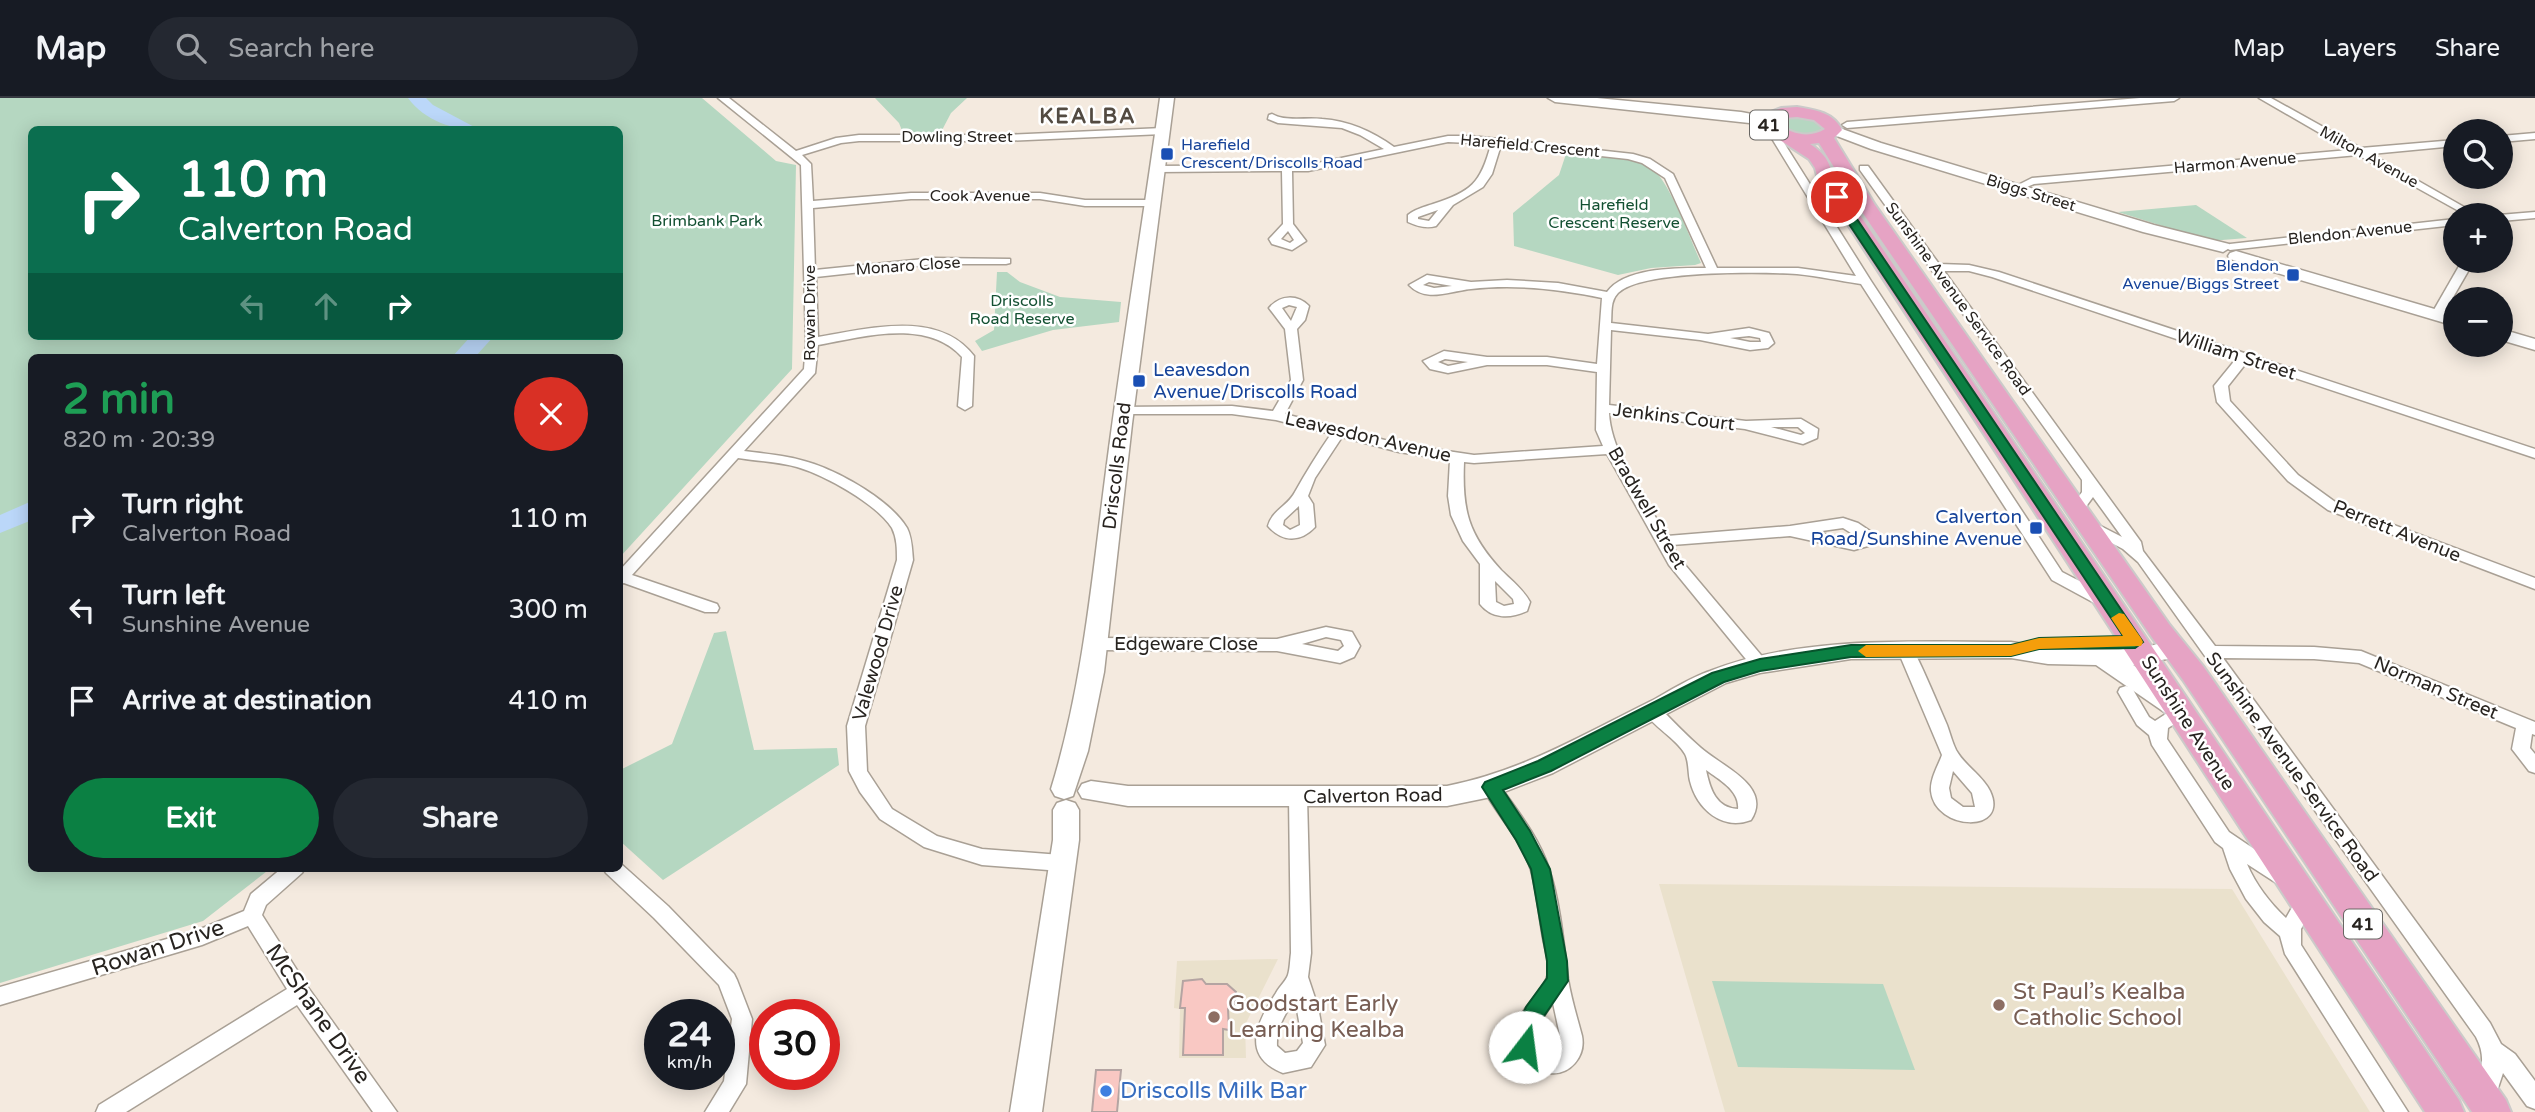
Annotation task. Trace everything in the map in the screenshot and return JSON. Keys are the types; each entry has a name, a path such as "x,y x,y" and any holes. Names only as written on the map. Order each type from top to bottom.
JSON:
{"main road":[{"name":"41","path":"1787,98 1797,107 1831,123 1822,140"},
{"name":"41","path":"1772,112 1813,115"},
{"name":"Sunshine Avenue","path":"1772,112 1770,127 1779,136 1822,140 1853,169 2082,517 2488,1105"},
{"name":"Sunshine Avenue","path":"1822,140 1824,168 1829,187 1846,208 2140,650 2169,722 2300,894 2446,1112"}],"street":[{"path":"723,98 796,153"},
{"name":"Driscolls Road","path":"1026,1112 1063,852 1079,798 1077,750 1096,644 1124,410 1167,98"},
{"path":"1555,98 1751,117 1772,112"},
{"path":"2003,98 2021,110"},
{"path":"2108,603 2057,576 1865,281 1852,259 1822,140 2021,110 2174,98"},
{"name":"Milton Avenue","path":"2264,98 2451,203"},
{"path":"1311,121 1362,130 1392,150"},
{"name":"Dowling Street","path":"796,153 840,140 859,138 1002,138 1163,131"},
{"path":"2513,138 2535,136"},
{"name":"Harefield Crescent","path":"1158,169 1287,169 1330,165 1448,139 1629,156 1659,168 1669,176 1713,271"},
{"name":"Biggs Street","path":"1822,140 1875,146 2188,239 2233,249 2269,265 2443,317"},
{"path":"1448,204 1481,184 1497,142"},
{"name":"Harmon Avenue","path":"2017,188 2032,181 2443,144"},
{"name":"Rowan Drive","path":"623,576 810,370 812,342 806,164 796,153"},
{"path":"1287,169 1288,224"},
{"name":"Sunshine Avenue Service Road","path":"1853,169 1873,183 1936,267 2136,545 2138,548 2135,551"},
{"name":"Sunshine Avenue Service Road","path":"1853,169 1873,183"},
{"name":"Cook Avenue","path":"808,205 911,195 1040,196 1085,203 1152,203"},
{"path":"2513,217 2535,215"},
{"name":"Blendon Avenue","path":"2233,249 2443,223"},
{"path":"1470,285 1557,285 1609,296 1630,280 1654,273 1798,271 1838,266 1852,259"},
{"name":"Monaro Close","path":"810,274 934,261 1006,261"},
{"name":"William Street","path":"1936,267 1986,271 2535,454"},
{"path":"1798,271 1865,281"},
{"path":"2437,315 2461,273"},
{"name":"Bradwell Street","path":"1609,296 1605,326 1602,408 1603,429 1611,450 1674,562 1760,665"},
{"path":"1605,326 1711,337"},
{"path":"812,342 903,330 948,336 958,342 968,356 965,406"},
{"path":"1277,416 1297,380 1291,330"},
{"path":"2513,338 2535,345"},
{"name":"Perrett Avenue","path":"2244,357 2221,386 2224,402 2311,494 2361,519 2535,584"},
{"path":"1487,361 1547,361 1603,369"},
{"name":"Jenkins Court","path":"1602,408 1746,425"},
{"name":"Leavesdon Avenue","path":"1124,410 1232,410 1277,416 1399,448 1474,459 1611,450"},
{"path":"1301,496 1308,478 1339,432"},
{"name":"Valewood Drive","path":"734,453 820,470 880,509 898,526 905,542 905,560 856,726 858,771 869,792 886,814 931,842 982,857 1063,852"},
{"path":"1457,457 1456,503 1461,519 1486,566"},
{"path":"2082,517 2090,484"},
{"name":"Sunshine Avenue Service Road","path":"2082,517 2143,559 2483,1030 2495,1052 2507,1061 2535,1099"},
{"path":"1662,541 1790,531"},
{"path":"623,579 711,608"},
{"name":"Calverton Road","path":"2011,650 2039,643 2176,650"},
{"name":"Edgeware Close","path":"1096,644 1277,645"},
{"name":"Calverton Road","path":"1079,798 1447,796 1491,787 1544,766 1718,677 1760,665 1851,651 2011,650 2048,656 2099,657 2140,650"},
{"path":"1906,651 1950,756"},
{"name":"Norman Street","path":"2210,652 2314,653 2361,657 2530,727"},
{"path":"2099,657 2120,668 2169,722"},
{"path":"2126,692 2143,721 2169,722"},
{"path":"1652,710 1694,752"},
{"path":"2169,722 2158,740 2215,828 2232,845 2300,894 2290,932 2292,948 2397,1112"},
{"path":"2530,727 2521,748 2535,766"},
{"path":"1491,787 1524,836 1540,869 1557,961 1558,981"},
{"path":"1298,797 1301,953 1298,977"},
{"path":"2232,845 2236,862 2260,903 2273,920 2290,932"},
{"path":"252,916 258,900 290,872"},
{"path":"617,872 661,912 727,981 742,1018 735,1084 716,1112"},
{"name":"Rowan Drive","path":"0,996 202,937 252,916"},
{"name":"McShane Drive","path":"252,916 300,992 386,1112"},
{"path":"107,1112 300,992"},
{"path":"2488,1105 2496,1066 2495,1052"}],"shaded area":[{"name":"St Paul’s Kealba Catholic School","path":"1659,884 2232,889 2370,1112 1725,1112"},
{"name":"Goodstart Early Learning Kealba","path":"1278,959 1245,1025 1246,1058 1179,1058 1180,1009 1174,1008 1177,961"}],"green space":[{"name":"Brimbank Park","path":"0,98 702,98 776,161 796,165 792,369 623,554 623,354 28,354 28,872 266,872 203,921 0,983"},
{"path":"875,98 967,98 951,113 940,134 903,133 899,123"},
{"path":"1784,117 1811,119 1822,129 1811,133 1795,132 1779,125 1778,122"},
{"name":"Harefield Crescent Reserve","path":"1567,151 1631,159 1651,168 1658,174 1672,197 1701,263 1651,268 1618,275 1514,246 1513,213 1559,175"},
{"path":"2196,205 2247,238 2210,241 2118,212"},
{"name":"Driscolls Road Reserve","path":"997,272 1007,272 1020,282 1060,297 1121,302 1119,322 1053,330 982,351 975,341 994,330"},
{"path":"726,631 754,750 837,748 839,765 663,880 623,844 623,768 672,744 714,633"},
{"path":"1712,981 1883,984 1915,1070 1738,1067"}],"building":[{"name":"Goodstart Early Learning Kealba","path":"1202,979 1206,984 1227,984 1236,992 1235,1003 1228,1009 1229,1030 1223,1029 1223,1055 1183,1055 1185,1008 1180,1008 1183,981"},
{"name":"Driscolls Milk Bar","path":"1096,1070 1121,1070 1117,1112 1092,1112"}],"waterway":[{"path":"416,98 427,109 463,126"},
{"path":"466,354 479,340"},
{"path":"0,525 28,511"}],"slow traffic":[{"path":"1866,651 2011,650 2039,643 2135,642 2119,618"}],"place":[{"name":"Harefield Crescent/Driscolls Road","path":"1167,154"},
{"name":"Blendon Avenue/Biggs Street","path":"2293,275"},
{"name":"Leavesdon Avenue/Driscolls Road","path":"1139,381"},
{"name":"Calverton Road/Sunshine Avenue","path":"2036,528"},
{"name":"St Paul’s Kealba Catholic School","path":"1999,1005"},
{"name":"Goodstart Early Learning Kealba","path":"1214,1017"},
{"name":"Driscolls Milk Bar","path":"1106,1091"}],"district":[{"name":"KEALBA","path":"1088,116"}],"route":[{"path":"1525,1047 1524,1037 1534,1014 1558,981 1557,961 1540,869 1524,836 1491,787 1544,766 1718,677 1760,665 1851,651 2011,650 2039,643 2135,642 1837,197"}]}
